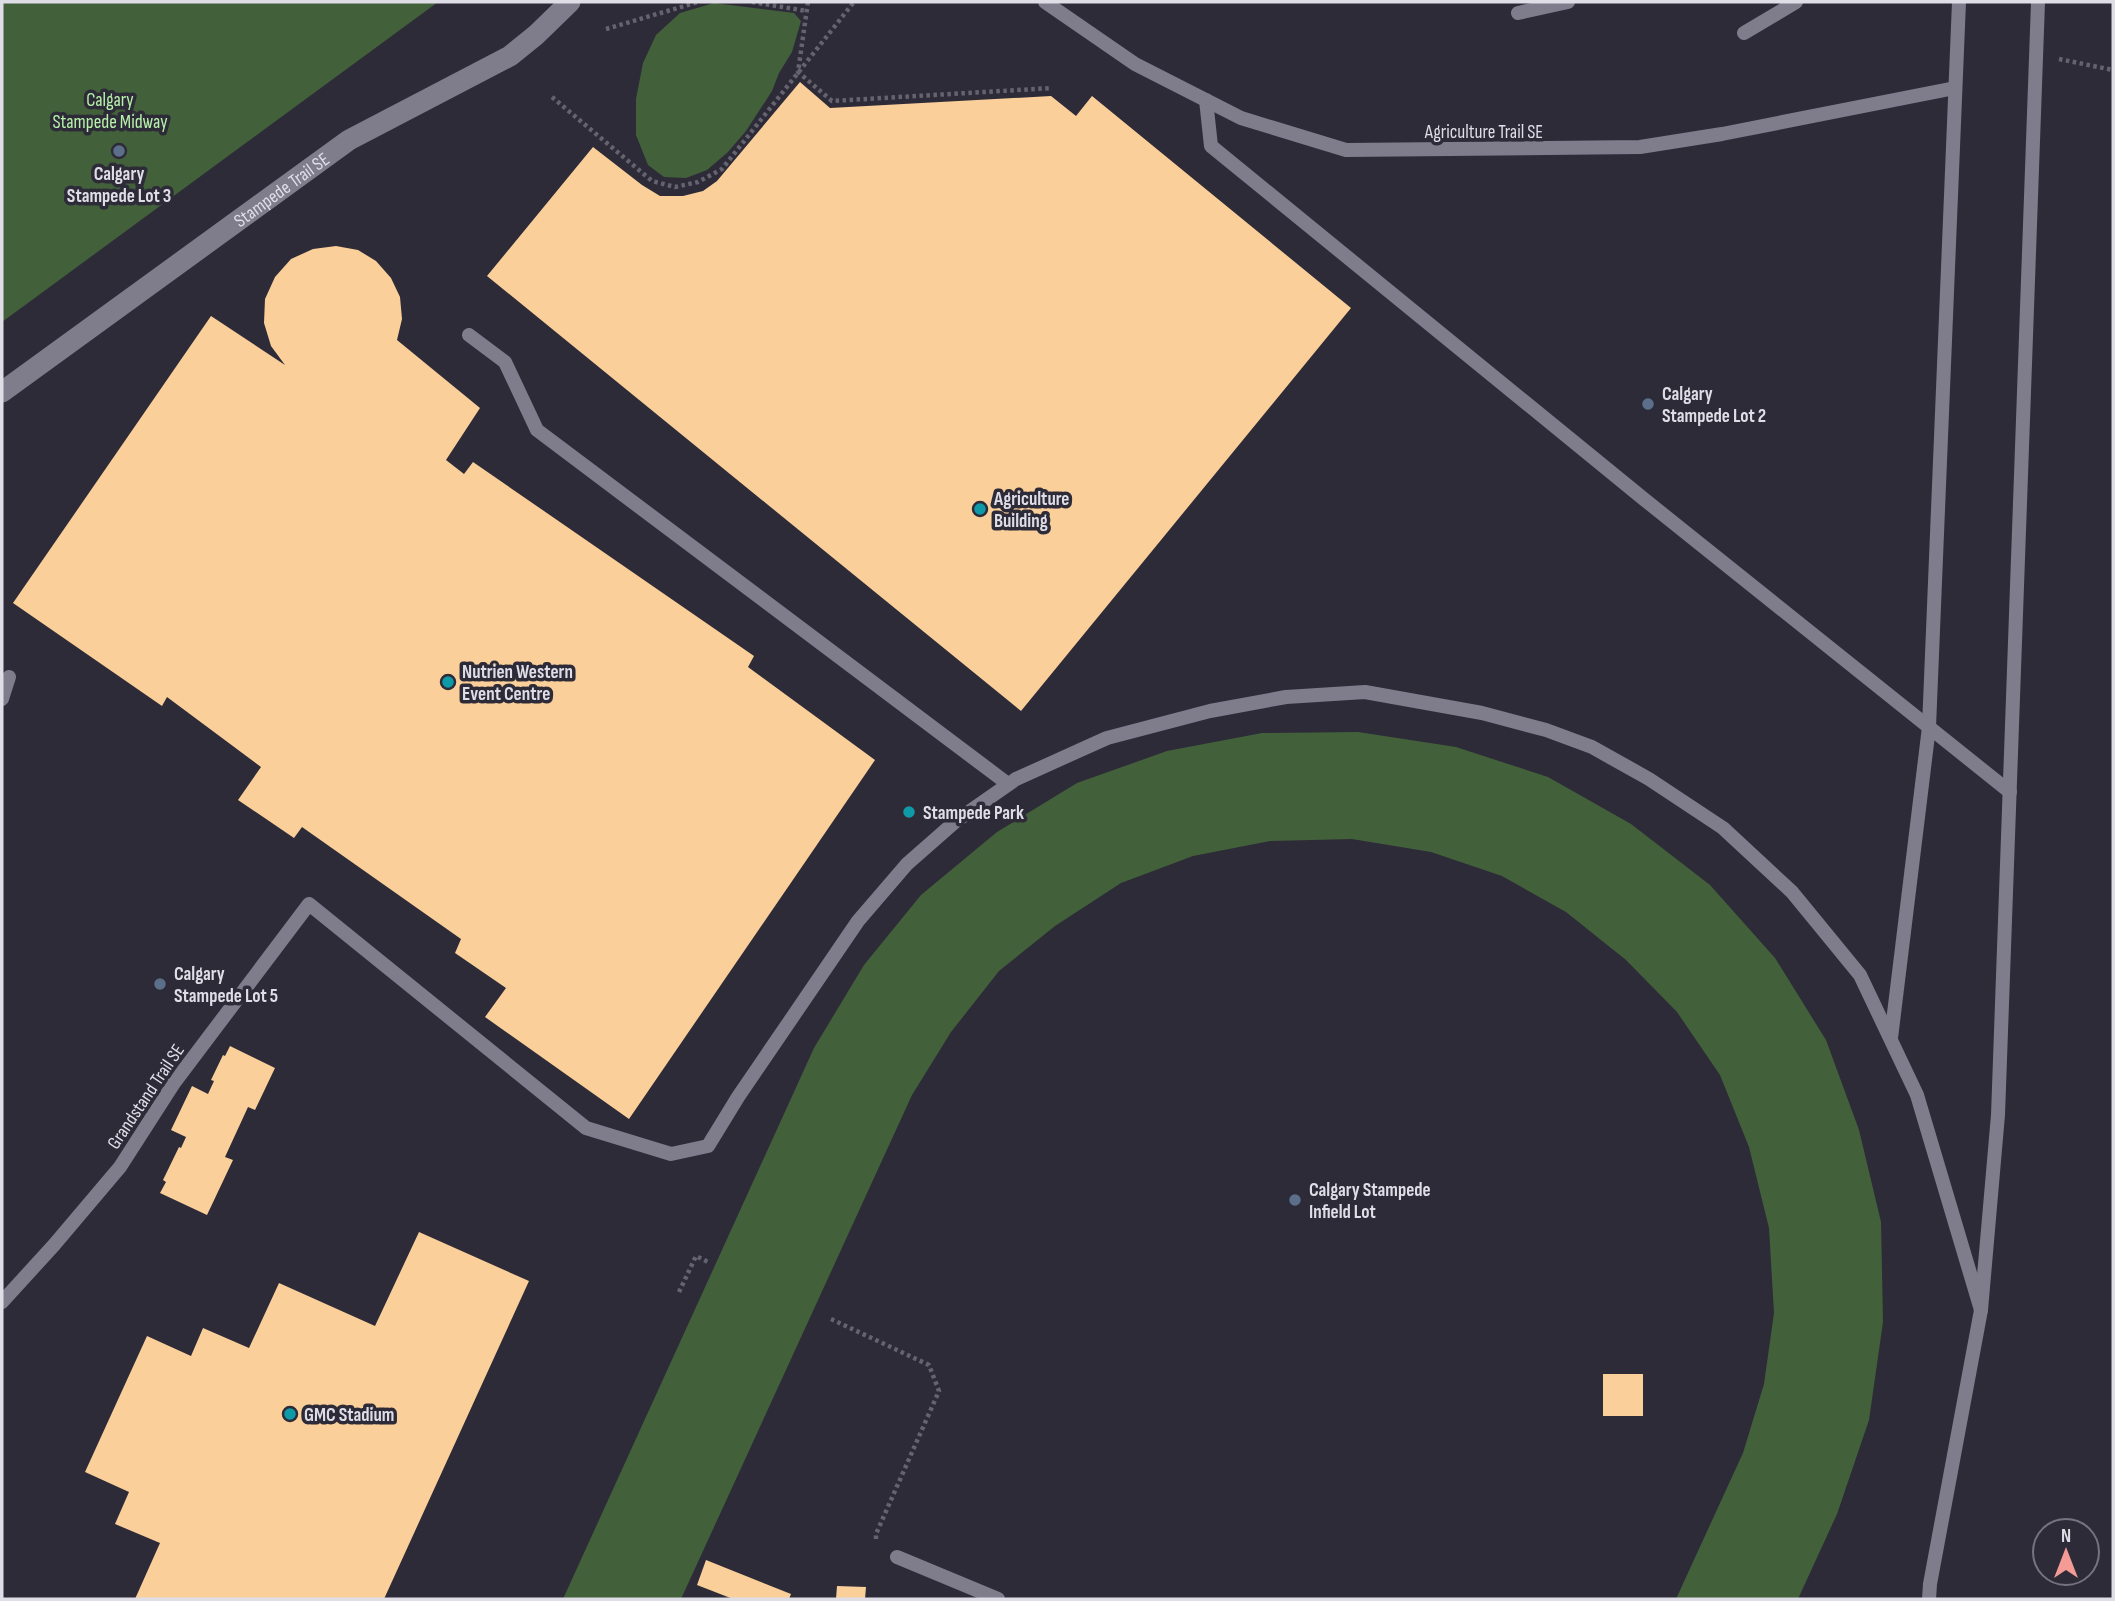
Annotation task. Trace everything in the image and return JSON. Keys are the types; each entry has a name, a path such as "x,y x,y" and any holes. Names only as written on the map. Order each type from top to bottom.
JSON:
{"street":[{"name":"Stampede Trail SE","path":"2,392 349,140 510,56 570,2"}],"lane":[{"name":"Agriculture Trail SE","path":"1045,2 1135,64 1241,118 1346,150 1640,148 1955,88"},
{"path":"1518,13 1568,2"},
{"path":"1744,33 1796,2"},
{"path":"1891,1039 1929,727 1959,2"},
{"path":"1929,1599 1981,1310 1998,1115 2038,2"},
{"path":"1206,100 1211,146 1645,500 2010,792"},
{"path":"469,335 505,362 537,430 1008,784 1107,738 1210,710 1286,697 1365,692 1482,713 1546,730 1592,747 1648,779 1723,828 1793,892 1860,975 1917,1095 1981,1310"},
{"path":"2,698 9,677"},
{"name":"Grandstand Trail SE","path":"2,1302 120,1167 174,1083 309,904 586,1128 671,1154 708,1146 738,1097 858,921 907,863 956,821 1008,784"},
{"path":"897,1557 998,1599"}],"path":[{"path":"606,29 698,2"},
{"path":"752,2 807,11"},
{"path":"798,72 808,2"},
{"path":"552,97 652,181 675,187 698,182 722,169 853,2"},
{"path":"2036,54 2112,70"},
{"path":"798,72 832,101 1052,88"},
{"path":"679,1292 696,1256 708,1262"},
{"path":"831,1319 929,1365 939,1391 876,1534 876,1543 897,1557"}],"green space":[{"name":"Calgary Stampede Midway","path":"2,2 438,2 2,322"},
{"path":"714,3 794,13 801,21 792,52 772,91 746,131 728,152 707,170 686,178 664,177 648,165 636,135 636,99 643,63 656,35 680,13"},
{"path":"1358,732 1456,747 1548,777 1631,824 1710,885 1775,958 1826,1040 1859,1130 1881,1222 1883,1322 1869,1420 1837,1514 1798,1599 1676,1599 1743,1453 1764,1384 1774,1313 1769,1228 1749,1147 1720,1075 1677,1012 1626,960 1566,912 1502,876 1431,852 1352,839 1270,841 1193,856 1121,883 1055,926 999,971 951,1032 912,1095 681,1599 563,1599 814,1048 864,965 921,895 997,832 1077,783 1167,751 1262,733"}],"building":[{"name":"Agriculture Building","path":"800,82 830,108 1051,96 1076,116 1092,96 1351,308 1021,711 487,276 593,147 660,196 683,196 703,191 717,181"},
{"name":"Nutrien Western Event Centre","path":"336,246 358,250 376,261 391,278 400,297 402,319 397,340 480,408 446,460 464,474 473,462 754,656 748,667 875,760 629,1119 485,1017 506,988 455,953 461,939 302,827 294,838 238,800 261,767 167,697 162,706 13,603 211,316 285,365 271,346 264,323 265,299 275,277 291,259 313,249"},
{"path":"230,1046 275,1068 255,1110 248,1107 225,1157 233,1160 207,1215 160,1193 166,1182 163,1180 186,1137 171,1130 192,1086 208,1094 214,1081 211,1080"},
{"name":"GMC Stadium","path":"419,1232 529,1281 384,1599 135,1599 160,1543 115,1524 129,1492 85,1472 147,1336 191,1356 203,1328 249,1348 279,1283 375,1326"},
{"path":"1603,1374 1643,1374 1643,1416 1603,1416"},
{"path":"706,1560 791,1594 789,1599 733,1599 697,1585"},
{"path":"837,1586 866,1587 865,1599 836,1599"}],"place":[{"name":"Calgary Stampede Lot 3","path":"119,151"},
{"name":"Calgary Stampede Lot 2","path":"1648,404"},
{"name":"Agriculture Building","path":"980,509"},
{"name":"Nutrien Western Event Centre","path":"448,682"},
{"name":"Stampede Park","path":"909,812"},
{"name":"Calgary Stampede Lot 5","path":"160,984"},
{"name":"Calgary Stampede Infield Lot","path":"1295,1200"},
{"name":"GMC Stadium","path":"290,1414"}]}
